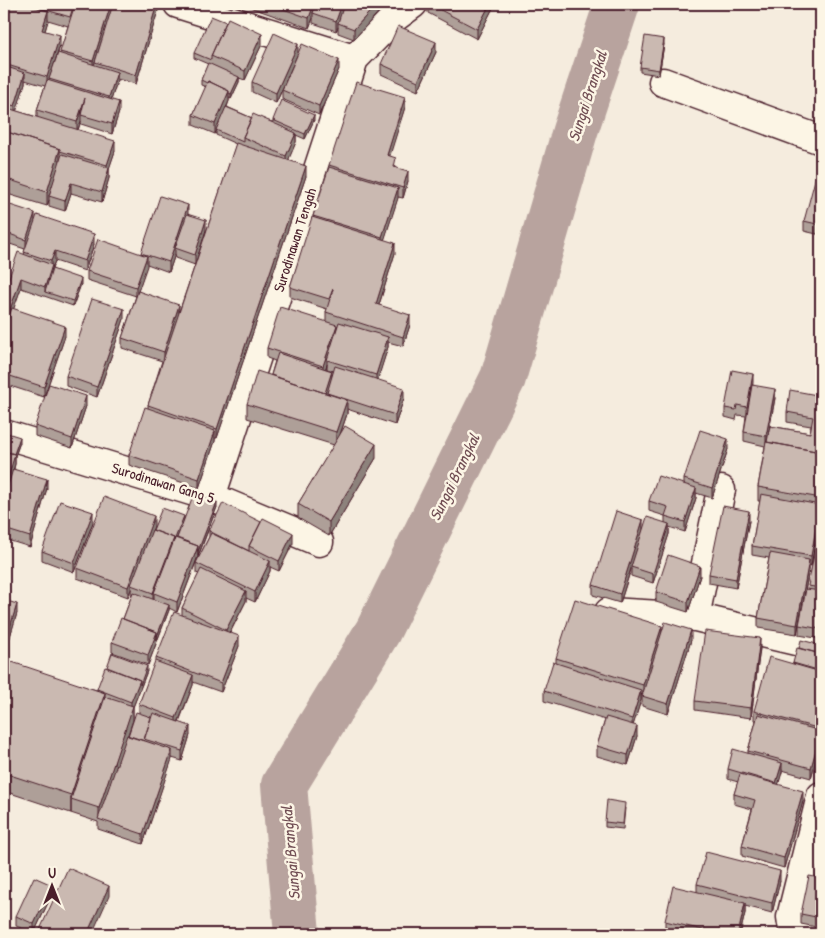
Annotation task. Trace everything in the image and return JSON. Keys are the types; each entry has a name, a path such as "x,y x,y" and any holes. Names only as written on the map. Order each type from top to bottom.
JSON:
{"street":[{"path":"178,4 354,59"},
{"name":"Surodinawan Tengah","path":"211,497 354,59 394,18 413,4"},
{"path":"663,82 821,140"},
{"name":"Surodinawan Gang 5","path":"4,434 211,497 319,542"},
{"path":"695,617 721,490"},
{"path":"610,612 695,617 821,647"},
{"path":"802,934 797,933 792,926 791,917 821,796"}],"building":[{"path":"6,4 26,4 48,11 42,30 60,35 47,77 4,64 4,12"},
{"path":"26,4 74,4 70,17"},
{"path":"75,4 111,4 93,61 60,52"},
{"path":"113,4 157,4 136,75 95,62"},
{"path":"269,4 314,4 309,18"},
{"path":"316,4 342,4 336,21 313,13"},
{"path":"344,4 377,4 354,29 338,23"},
{"path":"429,4 490,4 477,29"},
{"path":"211,16 226,22 211,60 194,53"},
{"path":"228,18 262,34 245,71 211,56"},
{"path":"398,26 436,42 418,81 381,64"},
{"path":"274,33 298,44 276,93 252,82"},
{"path":"645,36 664,39 659,70 640,67"},
{"path":"302,44 339,60 319,106 282,90"},
{"path":"58,53 117,72 109,97 49,79"},
{"path":"208,63 239,77 231,94 229,91 208,81 207,83 201,80"},
{"path":"4,66 25,73 15,106 4,103"},
{"path":"47,80 119,102 112,124 81,115 85,98 77,122 37,110"},
{"path":"208,81 229,91 215,124 193,115"},
{"path":"356,82 405,97 387,155 396,158 394,167 408,171 403,188 329,165"},
{"path":"281,100 314,115 305,134 273,120"},
{"path":"4,107 115,141 107,165 4,131"},
{"path":"226,107 252,118 243,137 243,142 216,130"},
{"path":"253,114 296,133 286,156 243,137"},
{"path":"4,131 60,149 47,192 4,178"},
{"path":"236,143 306,166 217,429 148,405"},
{"path":"62,154 109,168 102,192 71,183 65,201 49,196"},
{"path":"329,167 398,188 382,237 313,216"},
{"path":"816,176 821,177 821,225 804,221"},
{"path":"160,196 188,205 169,262 141,253"},
{"path":"4,203 35,213 26,240 4,232"},
{"path":"187,214 206,220 195,255 175,248"},
{"path":"37,215 94,234 85,261 55,251 51,261 24,252"},
{"path":"312,217 395,243 376,304 410,315 403,337 326,312 333,289 329,299 290,287"},
{"path":"98,239 147,256 136,287 87,271"},
{"path":"18,252 52,265 45,287 21,278 6,321 4,321 4,292"},
{"path":"52,269 81,279 73,301 45,292"},
{"path":"138,291 179,305 164,352 122,338"},
{"path":"92,299 124,309 97,387 66,376"},
{"path":"280,307 337,325 323,366 267,348"},
{"path":"12,308 65,326 44,387 4,374 4,331"},
{"path":"339,322 388,337 376,375 327,360"},
{"path":"278,353 332,371 325,393 271,375"},
{"path":"335,366 404,388 395,415 327,393"},
{"path":"732,370 753,374 747,407 737,405 736,410 725,408"},
{"path":"257,371 347,400 336,432 247,404"},
{"path":"821,375 821,452 767,442 770,426 810,433 813,417 787,412 790,390 817,395"},
{"path":"49,384 86,396 72,439 35,426"},
{"path":"752,385 775,389 766,436 744,432"},
{"path":"145,407 215,431 199,479 129,455"},
{"path":"345,426 376,444 329,522 298,504"},
{"path":"700,430 728,439 712,488 684,479"},
{"path":"4,432 20,437 14,454 4,451"},
{"path":"766,442 821,452 821,498 758,487"},
{"path":"4,451 15,454 4,492"},
{"path":"13,469 47,479 30,537 4,529 4,499"},
{"path":"658,476 696,488 685,522 665,516 668,507 649,501"},
{"path":"194,493 217,502 198,551 198,546 177,538"},
{"path":"761,494 820,505 811,556 752,546"},
{"path":"104,497 154,516 128,587 77,568"},
{"path":"60,501 93,512 74,563 42,551"},
{"path":"223,503 261,522 249,546 249,551 209,531"},
{"path":"723,506 749,511 736,579 709,574"},
{"path":"162,508 184,516 174,541 174,538 153,530"},
{"path":"616,511 643,520 620,594 593,585"},
{"path":"821,514 821,533 818,532"},
{"path":"647,517 669,524 653,574 631,567"},
{"path":"263,518 293,533 279,561 249,546"},
{"path":"152,530 174,538 153,593 131,585"},
{"path":"211,533 270,561 255,592 196,563"},
{"path":"818,534 821,534 821,588 808,586"},
{"path":"175,538 198,546 177,602 154,593"},
{"path":"770,553 809,560 797,625 758,618"},
{"path":"668,555 700,566 688,602 656,592"},
{"path":"201,569 246,591 226,630 182,608"},
{"path":"806,589 821,591 821,629 799,625"},
{"path":"133,592 169,605 157,636 157,632 123,619"},
{"path":"575,599 662,626 643,685 556,658"},
{"path":"4,600 17,604 6,640 4,639"},
{"path":"174,612 239,636 221,683 156,658"},
{"path":"121,618 157,632 148,655 112,642"},
{"path":"665,622 691,630 668,704 642,696"},
{"path":"705,631 760,638 751,708 695,701"},
{"path":"801,640 821,645 821,654 799,648"},
{"path":"797,648 821,654 821,671 793,663"},
{"path":"112,653 147,666 140,685 140,680 107,667"},
{"path":"769,657 821,672 821,729 754,711"},
{"path":"6,660 105,693 71,795 4,773 4,667"},
{"path":"155,661 193,675 176,718 139,704"},
{"path":"553,662 641,690 632,719 544,691"},
{"path":"105,667 140,680 131,702 97,689"},
{"path":"105,697 133,706 99,808 71,799"},
{"path":"136,712 151,717 144,741 128,736"},
{"path":"153,713 190,726 182,751 144,739"},
{"path":"758,714 821,731 811,768 748,751"},
{"path":"606,717 637,726 628,755 597,746"},
{"path":"127,735 172,750 143,834 98,819"},
{"path":"733,749 782,763 776,783 728,769"},
{"path":"740,774 803,791 784,858 742,846 755,800 734,794"},
{"path":"607,800 625,803 623,824 605,822"},
{"path":"706,852 780,871 772,903 697,884"},
{"path":"68,868 109,886 87,934 38,934"},
{"path":"809,876 821,878 821,918 801,914"},
{"path":"34,877 52,885 34,924 16,916"},
{"path":"673,886 745,903 738,934 720,934 665,921"}],"waterway":[{"name":"Sungai Brangkal","path":"297,934 284,785 378,631 503,378 575,131 617,4"}]}
